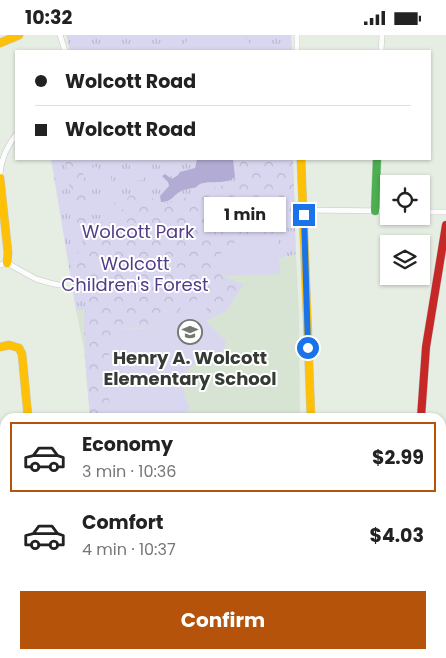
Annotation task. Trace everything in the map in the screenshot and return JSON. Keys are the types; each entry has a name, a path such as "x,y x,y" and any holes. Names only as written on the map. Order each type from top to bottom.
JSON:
{"street":[{"path":"0,43 19,35"},
{"path":"60,35 65,50"},
{"path":"297,35 297,50"},
{"path":"381,50 382,35"},
{"path":"0,174 2,160 15,136"},
{"path":"301,160 311,413"},
{"path":"375,211 377,160"},
{"path":"0,178 8,253 4,264 36,279 59,285"},
{"path":"304,210 380,211"},
{"path":"430,212 446,212"},
{"path":"421,413 426,347 446,225"},
{"path":"0,347 9,345 19,348 22,355 28,413"}],"shaded area":[{"path":"197,160 233,160 235,177 223,182 200,184 181,191 168,201 161,202 160,196 169,186 162,176 165,174 172,179 180,172 195,168"},
{"name":"Henry A. Wolcott Elementary School","path":"296,254 299,314 300,413 90,413 84,350 76,310 138,315 201,280"}],"green space":[{"path":"66,35 291,35 292,50 70,50"},
{"path":"195,35 243,35 255,50 176,50"},
{"name":"Wolcott Children's Forest","path":"51,160 293,160 296,254 221,274 138,315 76,310"},
{"name":"Wolcott Children's Forest","path":"65,160 81,160 92,222 121,222 121,212 133,188 163,205 239,180 237,160 293,160 295,224 278,233 245,236 221,260 221,276 244,284 226,311 206,321 197,302 188,310 160,322 153,328 114,329 107,338 110,348 108,361 109,398 112,413 90,413 85,357 84,319 86,303 75,258 82,246 82,234 74,229"},
{"path":"129,160 141,160 144,180 132,181"},
{"path":"146,160 186,160 172,166 160,166"},
{"path":"109,165 112,183 103,185 101,166"},
{"path":"98,167 101,185 92,186 90,168"},
{"path":"113,194 116,212 107,214 105,195"},
{"path":"102,196 105,214 96,215 94,197"},
{"path":"278,233 280,274 221,276 220,255 228,247 245,236"},
{"path":"203,295 206,304 206,321 226,341 222,356 202,358 187,370 183,385 185,398 190,407 185,413 112,413 109,398 108,360 110,348 107,345 107,338 114,329 153,328 160,322 178,314 181,308 188,309 197,302 197,299"}],"traffic: fast":[{"path":"375,211 377,160"}],"traffic: slow":[{"path":"0,43 19,35"},
{"path":"301,160 311,413"},
{"path":"0,178 8,253 7,263"},
{"path":"0,347 9,345 19,348 22,354 28,413"}],"traffic: jam":[{"path":"421,413 426,347 446,225"}],"place":[{"name":"Henry A. Wolcott Elementary School","path":"190,332"}],"route":[{"path":"304,215 308,348"}],"park label":[{"name":"Wolcott Park","path":"138,232"}]}
